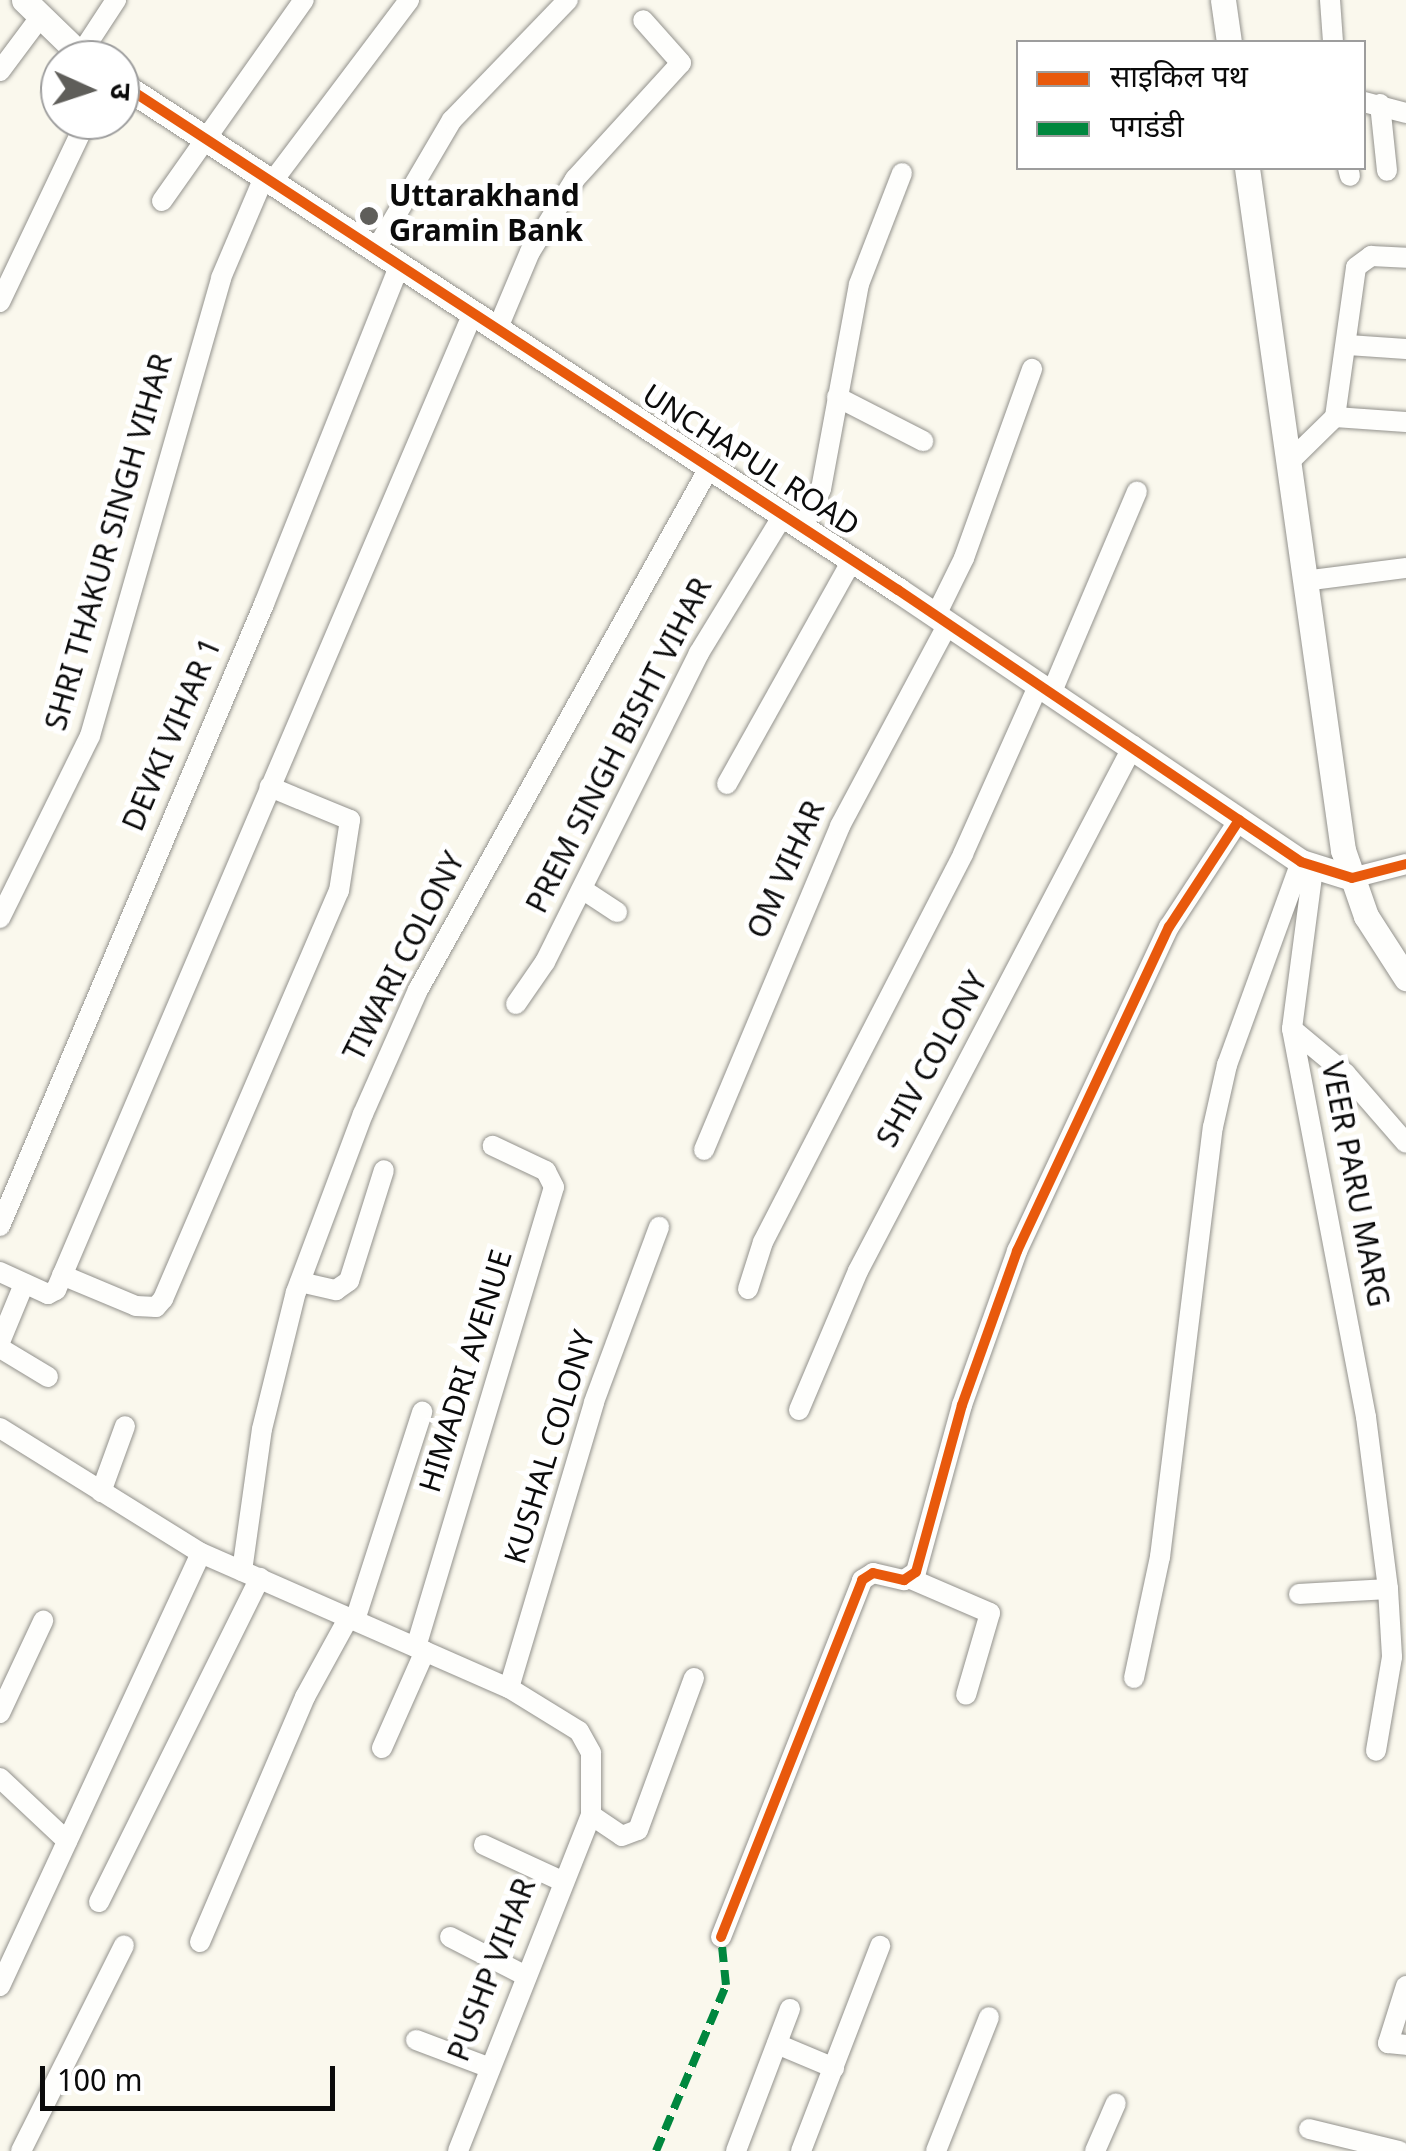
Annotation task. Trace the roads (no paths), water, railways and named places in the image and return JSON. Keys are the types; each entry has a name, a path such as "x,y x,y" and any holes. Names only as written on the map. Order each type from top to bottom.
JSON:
{"street":[{"path":"93,40 116,0"},
{"path":"162,201 304,0"},
{"name":"SHRI THAKUR SINGH VIHAR","path":"0,918 90,736 216,295 268,180 410,0"},
{"path":"375,251 452,120 568,0"},
{"path":"1223,0 1229,40"},
{"path":"1330,0 1334,40"},
{"path":"0,71 31,10 64,40"},
{"path":"497,330 530,252 575,178 681,63 642,20"},
{"name":"UNCHAPUL ROAD","path":"140,96 942,619 1307,865 1352,878"},
{"path":"1387,171 1372,103 1406,113"},
{"path":"0,302 78,140"},
{"path":"1247,170 1286,464 1352,878 1366,916 1406,978"},
{"name":"PREM SINGH BISHT VIHAR","path":"516,1004 582,889 698,653 792,523 822,489 859,284 902,173"},
{"path":"1286,464 1336,417 1362,259 1406,258"},
{"name":"DEVKI VIHAR 1","path":"0,1226 264,604 399,267"},
{"path":"0,1272 53,1294 472,315"},
{"path":"1348,345 1406,349"},
{"name":"OM VIHAR","path":"704,1150 840,826 942,619 1032,368"},
{"path":"837,397 922,441"},
{"path":"1336,417 1406,422"},
{"name":"TIWARI COLONY","path":"99,1902 251,1574 262,1429 300,1282 418,990 709,468"},
{"path":"748,1289 763,1242 964,854 1138,491"},
{"path":"727,784 852,560"},
{"path":"1304,581 1406,568"},
{"name":"SHIV COLONY","path":"800,1410 858,1271 1133,746"},
{"path":"62,1275 136,1306 156,1307 163,1300 338,891 350,820 270,788"},
{"path":"911,1578 1017,1251 1168,927 1239,820"},
{"path":"1352,878 1406,864"},
{"path":"1134,1678 1160,1557 1213,1127 1227,1065 1307,865"},
{"name":"VEER PARU MARG","path":"1307,865 1292,1028 1366,1417 1399,1659 1376,1750"},
{"path":"582,889 617,912"},
{"path":"1292,1028 1346,1074 1406,1144"},
{"name":"HIMADRI AVENUE","path":"382,1748 421,1649 554,1187 546,1171 492,1146"},
{"path":"300,1282 336,1290 349,1281 384,1170"},
{"name":"KUSHAL COLONY","path":"509,1688 594,1402 658,1228"},
{"path":"24,1284 0,1345 48,1377"},
{"path":"200,1942 305,1697 352,1618 422,1412"},
{"path":"101,1492 126,1426"},
{"path":"0,1428 201,1554 509,1688 580,1731 591,1752 591,1814 622,1836 638,1830 694,1678"},
{"path":"0,1986 201,1554"},
{"path":"721,1937 862,1580 874,1573 911,1578 990,1612 966,1694"},
{"path":"1299,1594 1388,1590"},
{"path":"0,1713 42,1621"},
{"path":"0,1778 67,1841"},
{"name":"PUSHP VIHAR","path":"458,2151 524,1975 591,1814"},
{"path":"484,1846 562,1881"},
{"path":"450,1937 524,1975"},
{"path":"21,2151 124,1945"},
{"path":"801,2151 880,1946"},
{"path":"1406,1986 1388,2042 1406,2045"},
{"path":"736,2151 790,2010"},
{"path":"936,2151 989,2017"},
{"path":"416,2040 490,2068"},
{"path":"777,2044 834,2068"},
{"path":"1095,2151 1116,2103"},
{"path":"1309,2129 1398,2151"}],"place":[{"name":"Uttarakhand Gramin Bank","path":"369,216"}]}
